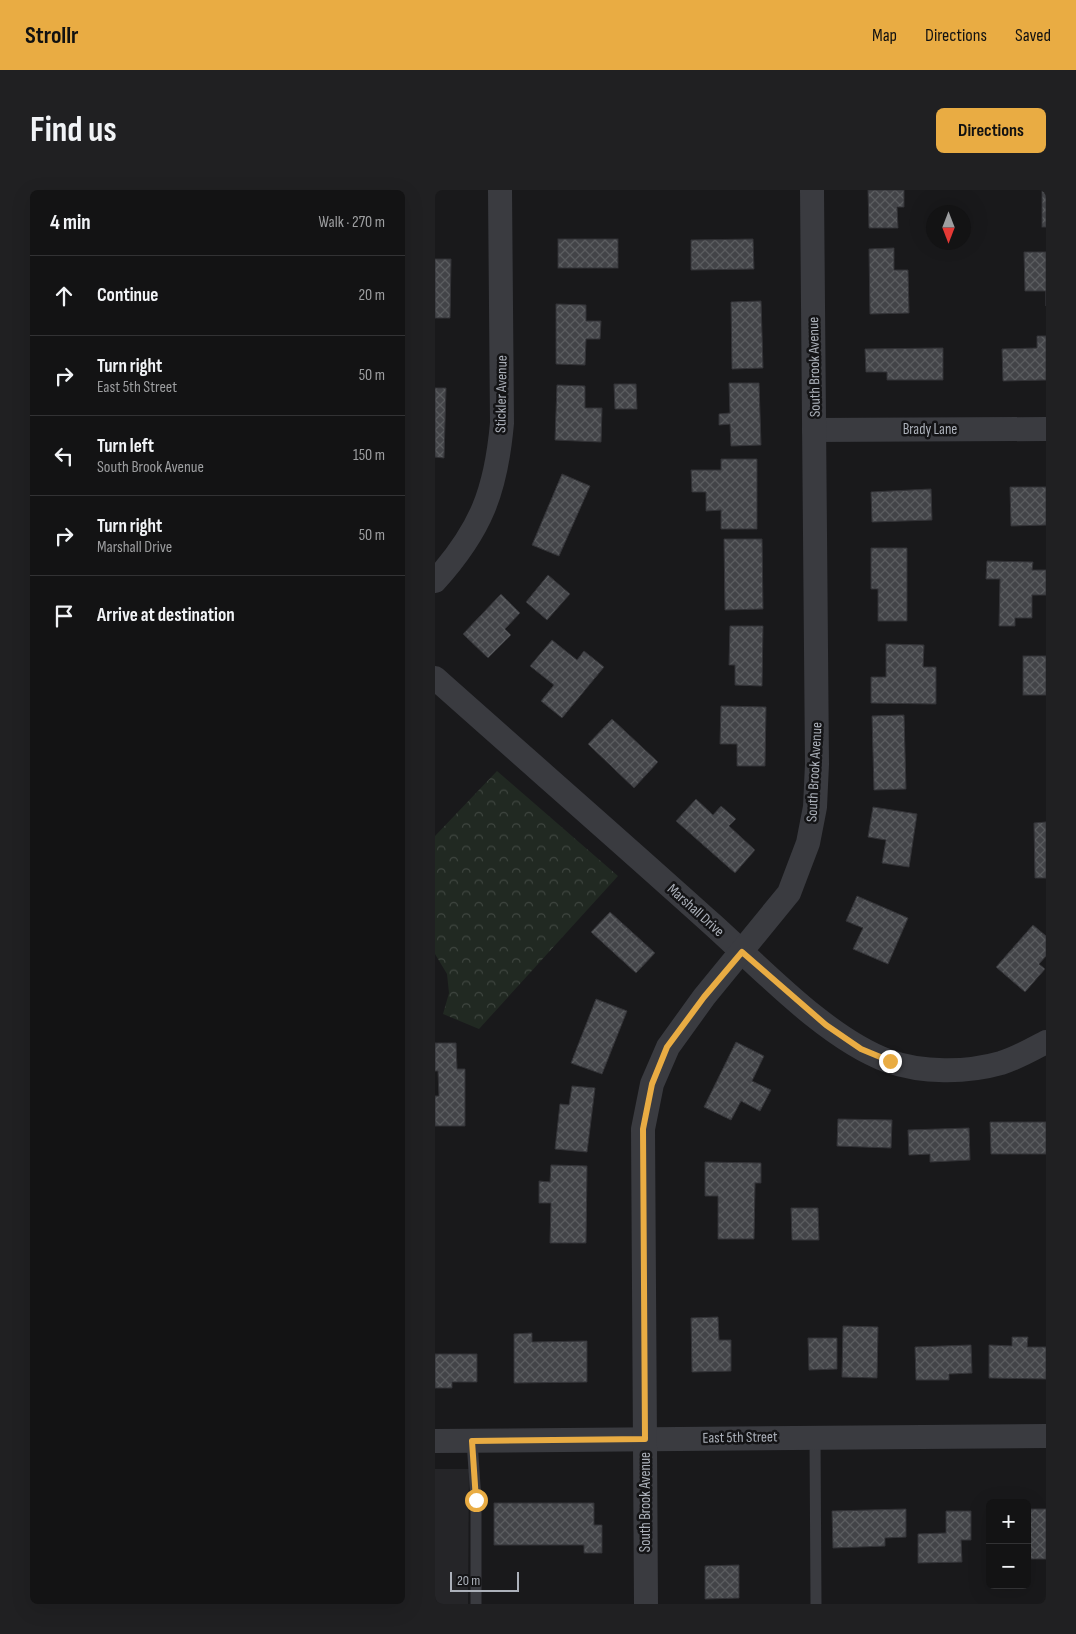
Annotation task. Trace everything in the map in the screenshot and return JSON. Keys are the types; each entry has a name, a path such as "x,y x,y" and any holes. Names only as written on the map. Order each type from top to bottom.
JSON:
{"street":[{"name":"Stickler Avenue","path":"435,581 454,560 475,528 491,491 499,461 502,423 500,190"},
{"name":"South Brook Avenue","path":"646,1604 643,1129 652,1084 667,1047 704,997 789,893 808,843 815,807 817,764 812,190"},
{"name":"Brady Lane","path":"814,430 1046,428"},
{"name":"Marshall Drive","path":"435,678 742,952 826,1025 861,1049 890,1061 923,1069 956,1069 1000,1063 1046,1042"},
{"name":"East 5th Street","path":"435,1441 815,1436 1046,1436"}],"lane":[{"path":"815,1436 816,1604"},
{"path":"472,1441 476,1500 476,1604"}],"shaded area":[{"path":"435,1469 469,1469 468,1604 435,1604"}],"green space":[{"path":"497,771 618,876 479,1029 443,1014 449,993 447,974 435,954 435,836"}],"building":[{"path":"868,190 904,190 904,207 897,207 898,228 869,228"},
{"path":"1042,190 1046,190 1046,227 1042,227"},
{"path":"558,239 618,239 618,268 558,268"},
{"path":"753,239 754,269 691,270 691,240"},
{"path":"894,248 894,270 908,270 909,313 870,314 869,249"},
{"path":"1024,252 1046,252 1046,291 1025,291"},
{"path":"435,259 451,259 450,318 435,318"},
{"path":"761,301 763,368 732,369 731,302"},
{"path":"556,304 586,305 586,321 601,321 600,339 586,339 585,365 556,364"},
{"path":"1037,336 1046,336 1046,380 1003,381 1002,349 1037,348"},
{"path":"943,348 943,380 887,380 887,372 866,372 865,349"},
{"path":"729,383 759,383 761,445 731,446 730,424 719,425 719,414 730,413"},
{"path":"614,384 636,384 637,409 615,409"},
{"path":"557,385 585,386 585,408 602,408 601,442 555,440"},
{"path":"435,388 446,388 444,458 435,457"},
{"path":"721,459 757,459 757,529 721,529 721,510 706,511 706,492 692,492 691,470 721,470"},
{"path":"562,474 590,486 559,556 532,545"},
{"path":"1010,487 1046,487 1046,525 1011,526"},
{"path":"931,489 932,520 872,522 871,492"},
{"path":"724,539 762,539 763,609 725,610"},
{"path":"871,548 907,548 907,621 878,621 878,589 871,589"},
{"path":"987,561 1033,562 1032,570 1046,570 1046,595 1032,595 1032,618 1015,618 1015,626 999,626 1000,579 986,579"},
{"path":"548,575 570,594 547,620 526,602"},
{"path":"501,594 520,613 505,629 511,635 488,658 463,634"},
{"path":"730,626 763,626 762,686 735,685 735,665 729,665"},
{"path":"552,640 577,660 584,651 604,667 562,718 541,701 554,685 530,666"},
{"path":"886,644 924,645 923,667 936,667 936,704 871,703 871,677 886,677"},
{"path":"1023,656 1046,656 1046,695 1023,695"},
{"path":"721,706 766,707 765,766 737,766 737,744 720,744"},
{"path":"904,715 906,789 874,790 872,716"},
{"path":"612,719 658,762 634,788 588,744"},
{"path":"696,799 713,815 721,806 736,819 729,826 755,850 735,873 676,821"},
{"path":"873,807 917,814 909,867 882,863 886,840 868,837"},
{"path":"1046,822 1046,878 1035,878 1034,823"},
{"path":"857,896 908,918 888,964 853,949 863,928 846,921"},
{"path":"610,912 655,953 636,973 591,932"},
{"path":"1033,925 1046,936 1046,956 1039,964 1045,969 1025,992 996,967"},
{"path":"596,999 627,1011 602,1074 571,1063"},
{"path":"736,1042 764,1056 752,1081 771,1090 760,1111 741,1101 731,1120 704,1107"},
{"path":"435,1043 456,1043 457,1069 465,1069 465,1126 435,1126 435,1096 439,1096 438,1071 435,1071"},
{"path":"572,1086 595,1088 587,1152 555,1149 560,1104 569,1105"},
{"path":"838,1119 892,1120 891,1148 837,1146"},
{"path":"990,1122 1046,1122 1046,1154 991,1154"},
{"path":"969,1128 970,1160 930,1162 930,1154 909,1155 908,1130"},
{"path":"705,1162 761,1163 761,1183 755,1183 754,1239 718,1239 718,1196 705,1196"},
{"path":"551,1165 587,1166 586,1243 550,1243 551,1203 539,1203 539,1181 550,1182"},
{"path":"791,1208 818,1208 819,1240 792,1240"},
{"path":"718,1317 719,1340 731,1340 731,1371 692,1372 691,1318"},
{"path":"843,1326 878,1327 877,1378 842,1377"},
{"path":"532,1333 532,1342 587,1341 587,1382 514,1383 514,1334"},
{"path":"1012,1337 1028,1337 1027,1347 1046,1347 1046,1379 989,1378 989,1345 1012,1346"},
{"path":"808,1338 837,1338 837,1369 809,1370"},
{"path":"971,1345 972,1373 949,1374 949,1380 916,1380 915,1347"},
{"path":"435,1354 477,1354 477,1382 452,1382 452,1388 435,1388"},
{"path":"494,1503 594,1503 594,1525 602,1525 602,1553 584,1553 584,1545 494,1545"},
{"path":"906,1509 906,1537 885,1538 885,1546 833,1548 832,1511"},
{"path":"1031,1509 1046,1509 1046,1559 1031,1559"},
{"path":"946,1511 971,1511 971,1540 961,1540 962,1562 918,1563 918,1534 946,1533"},
{"path":"739,1565 739,1598 705,1599 705,1566"}],"route":[{"path":"476,1500 472,1441 645,1439 642,1279 643,1129 652,1084 667,1047 704,997 742,952 826,1025 861,1049 890,1061"}]}
